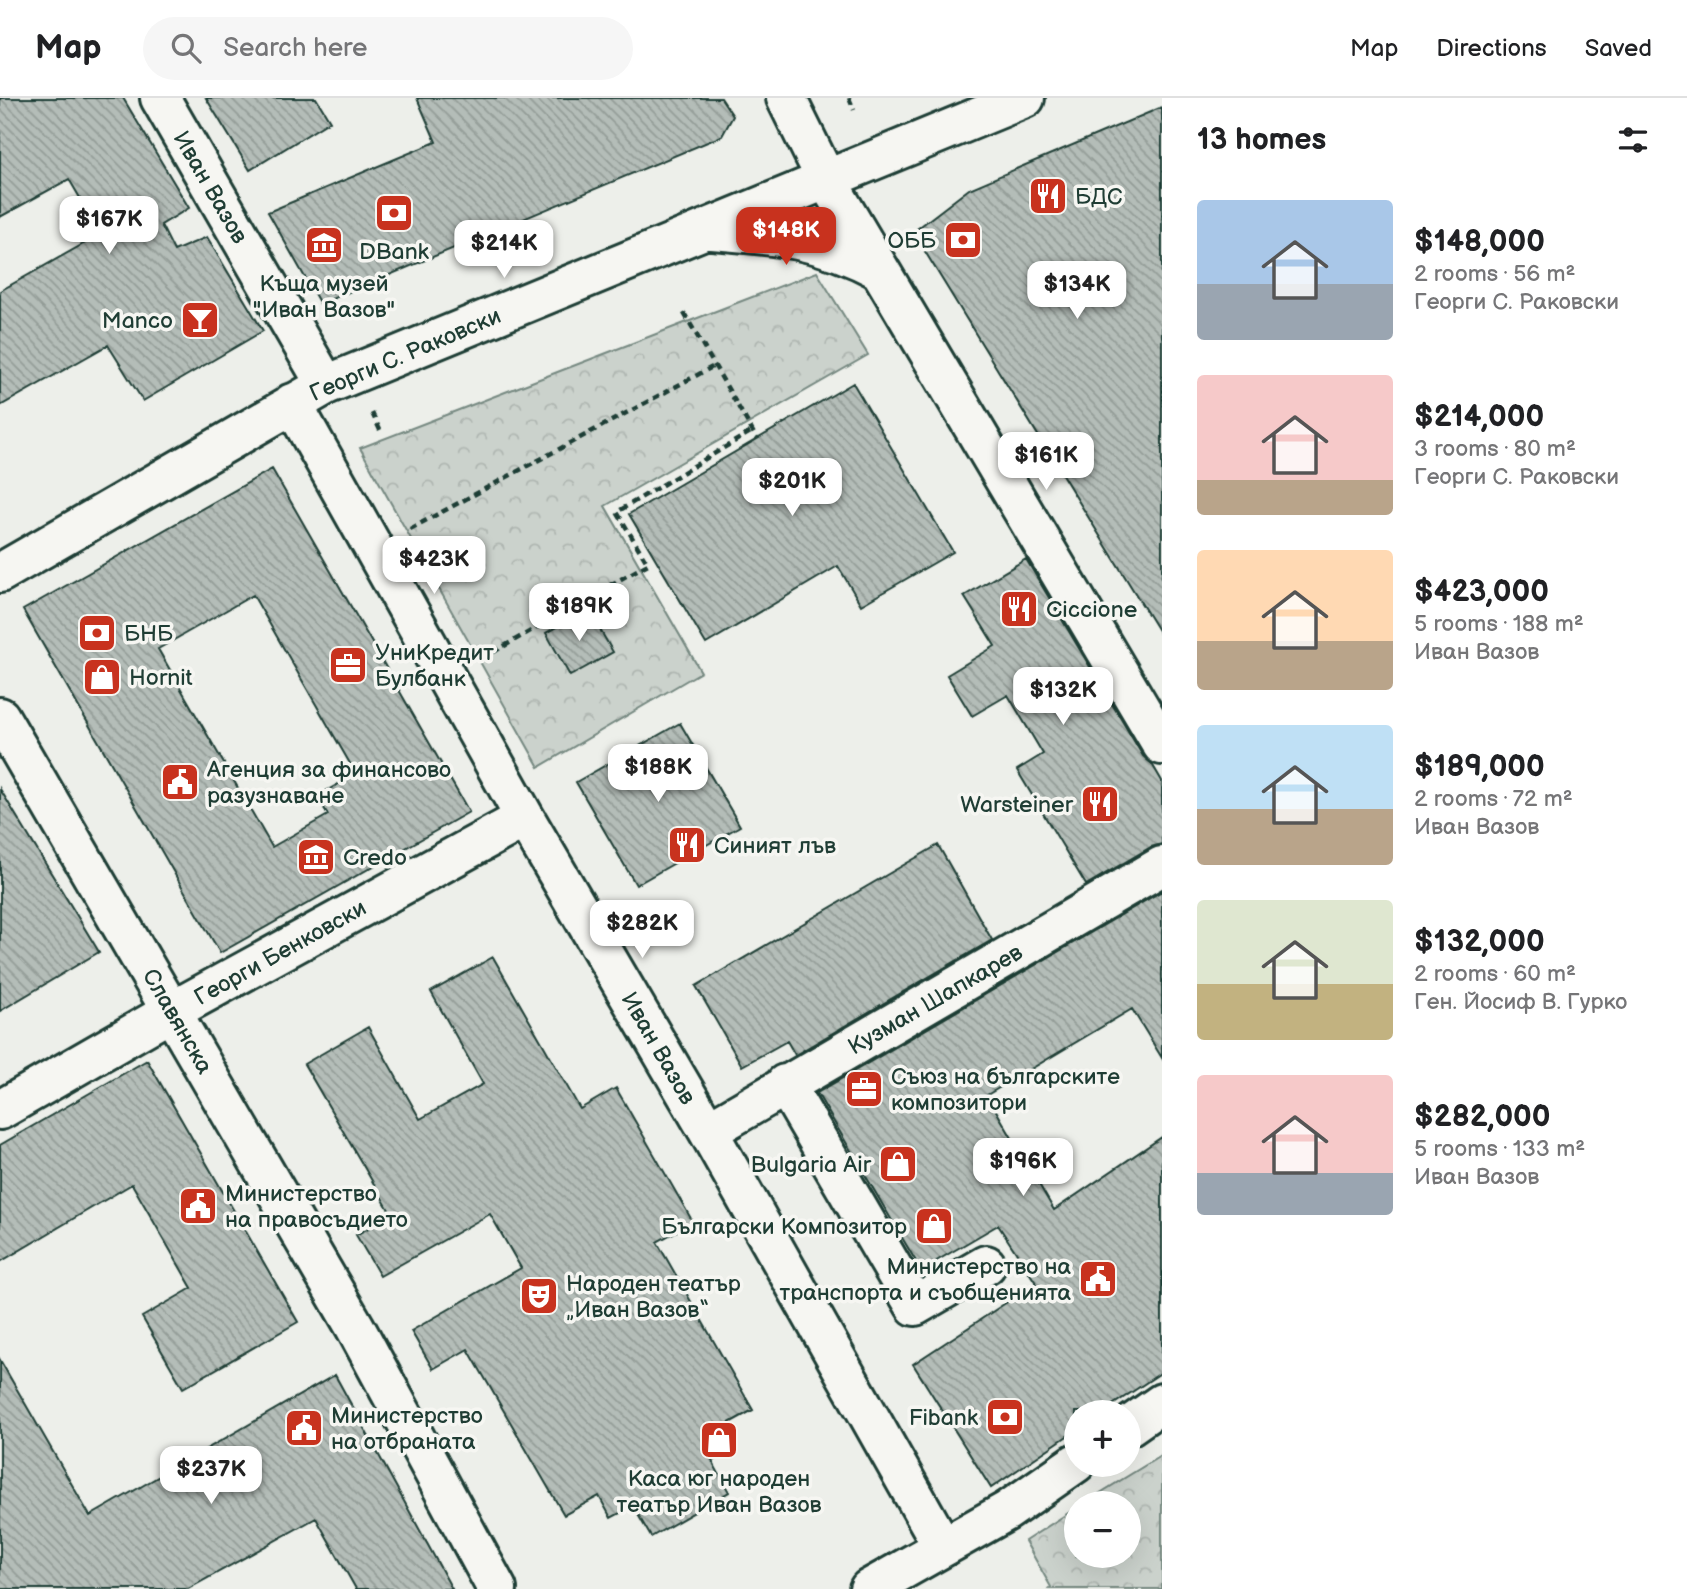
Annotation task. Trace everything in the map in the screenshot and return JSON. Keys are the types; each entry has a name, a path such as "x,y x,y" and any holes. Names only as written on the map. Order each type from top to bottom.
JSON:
{"street":[{"name":"Иван Вазов","path":"160,98 326,385"},
{"path":"786,98 826,179 1162,745"},
{"name":"Георги С. Раковски","path":"0,573 326,385 1025,98"},
{"path":"704,229 781,236 817,244 848,253 880,270"},
{"name":"Иван Вазов","path":"292,403 524,818 708,1131 943,1547"},
{"name":"Славянска","path":"0,717 355,1327 497,1589"},
{"name":"Георги Бенковски","path":"0,1110 172,1011 524,818"},
{"name":"Кузман Шапкарев","path":"708,1131 1162,866"},
{"path":"785,1084 915,1306 986,1265"},
{"path":"1141,1418 1162,1403"},
{"path":"869,1589 1007,1511 1064,1471"}],"path":[{"path":"849,98 854,110"},
{"path":"684,313 757,439"},
{"path":"373,548 714,366"},
{"path":"372,413 380,430"},
{"path":"610,585 649,564 617,512 752,431"},
{"path":"446,679 589,598"}],"green space":[{"path":"817,272 868,355 605,506 701,672 539,767 360,448"},
{"path":"1162,1455 1162,1589 1049,1589 1051,1587 1025,1541 1064,1516 1064,1568 1141,1568 1141,1491 1104,1491 1126,1477 1141,1477 1141,1468"}],"building":[{"path":"0,98 123,98 189,208 161,225 174,251 207,237 263,331 143,401 108,345 0,406 0,291 101,234 69,179 0,217"},
{"path":"206,98 316,98 330,121 250,170"},
{"path":"417,98 721,98 733,116 722,136 320,304 268,212 436,142"},
{"path":"1162,107 1162,637 913,232 969,189"},
{"path":"853,383 953,552 861,605 838,566 706,644 629,514"},
{"path":"272,469 469,812 220,953 23,610","holes":["253,595 356,774 317,796 328,815 272,847 158,649"]},
{"path":"1026,559 1143,756 1152,764 1162,781 1162,844 1151,847 1086,885 1017,770 1043,754 1008,695 972,716 947,675 995,646 964,596"},
{"path":"588,609 613,652 570,676 546,633"},
{"path":"680,723 740,826 636,885 576,782"},
{"path":"0,789 99,952 0,1011"},
{"path":"938,845 992,940 795,1055 787,1041 742,1066 696,986"},
{"path":"1162,891 1162,1058 1132,1009 987,1095 1054,1210 1162,1137 1162,1372 1120,1400 1064,1400 1064,1438 991,1488 913,1364 1036,1283 998,1225 921,1270 817,1093"},
{"name":"Народен театър „Иван Вазов“","path":"493,957 580,1109 616,1088 693,1222 657,1242 753,1410 722,1427 734,1449 712,1461 729,1492 651,1537 633,1506 611,1518 599,1496 564,1515 468,1349 433,1369 411,1331 521,1268 490,1214 380,1276 356,1235 392,1215 304,1064 368,1027 420,1119 483,1084 431,992"},
{"path":"147,1060 298,1322 183,1388 142,1317 192,1288 132,1184 0,1262 0,1145"},
{"name":"Министерство на отбраната","path":"0,1360 90,1516 335,1375 452,1589 356,1589 316,1518 188,1589 0,1589"}],"place":[{"name":"БДС","path":"1048,196"},
{"name":"DBank","path":"394,213"},
{"name":"ОББ","path":"963,240"},
{"name":"Къща музей \"Иван Вазов\"","path":"324,245"},
{"name":"Manco","path":"200,320"},
{"name":"Ciccione","path":"1019,609"},
{"name":"БНБ","path":"97,633"},
{"name":"УниКредит Булбанк","path":"348,665"},
{"name":"Hornit","path":"102,677"},
{"name":"Агенция за финансово разузнаване","path":"180,782"},
{"name":"Warsteiner","path":"1100,804"},
{"name":"Синият лъв","path":"687,845"},
{"name":"Credo","path":"316,857"},
{"name":"Съюз на българските композитори","path":"864,1089"},
{"name":"Bulgaria Air","path":"898,1164"},
{"name":"Министерство на правосъдието","path":"198,1206"},
{"name":"Български Композитор","path":"934,1226"},
{"name":"Министерство на транспорта и съобщенията","path":"1098,1279"},
{"name":"Народен театър „Иван Вазов“","path":"539,1296"},
{"name":"Fibank","path":"1005,1417"},
{"name":"Министерство на отбраната","path":"304,1428"},
{"name":"Каса юг народен театър Иван Вазов","path":"719,1440"}]}
